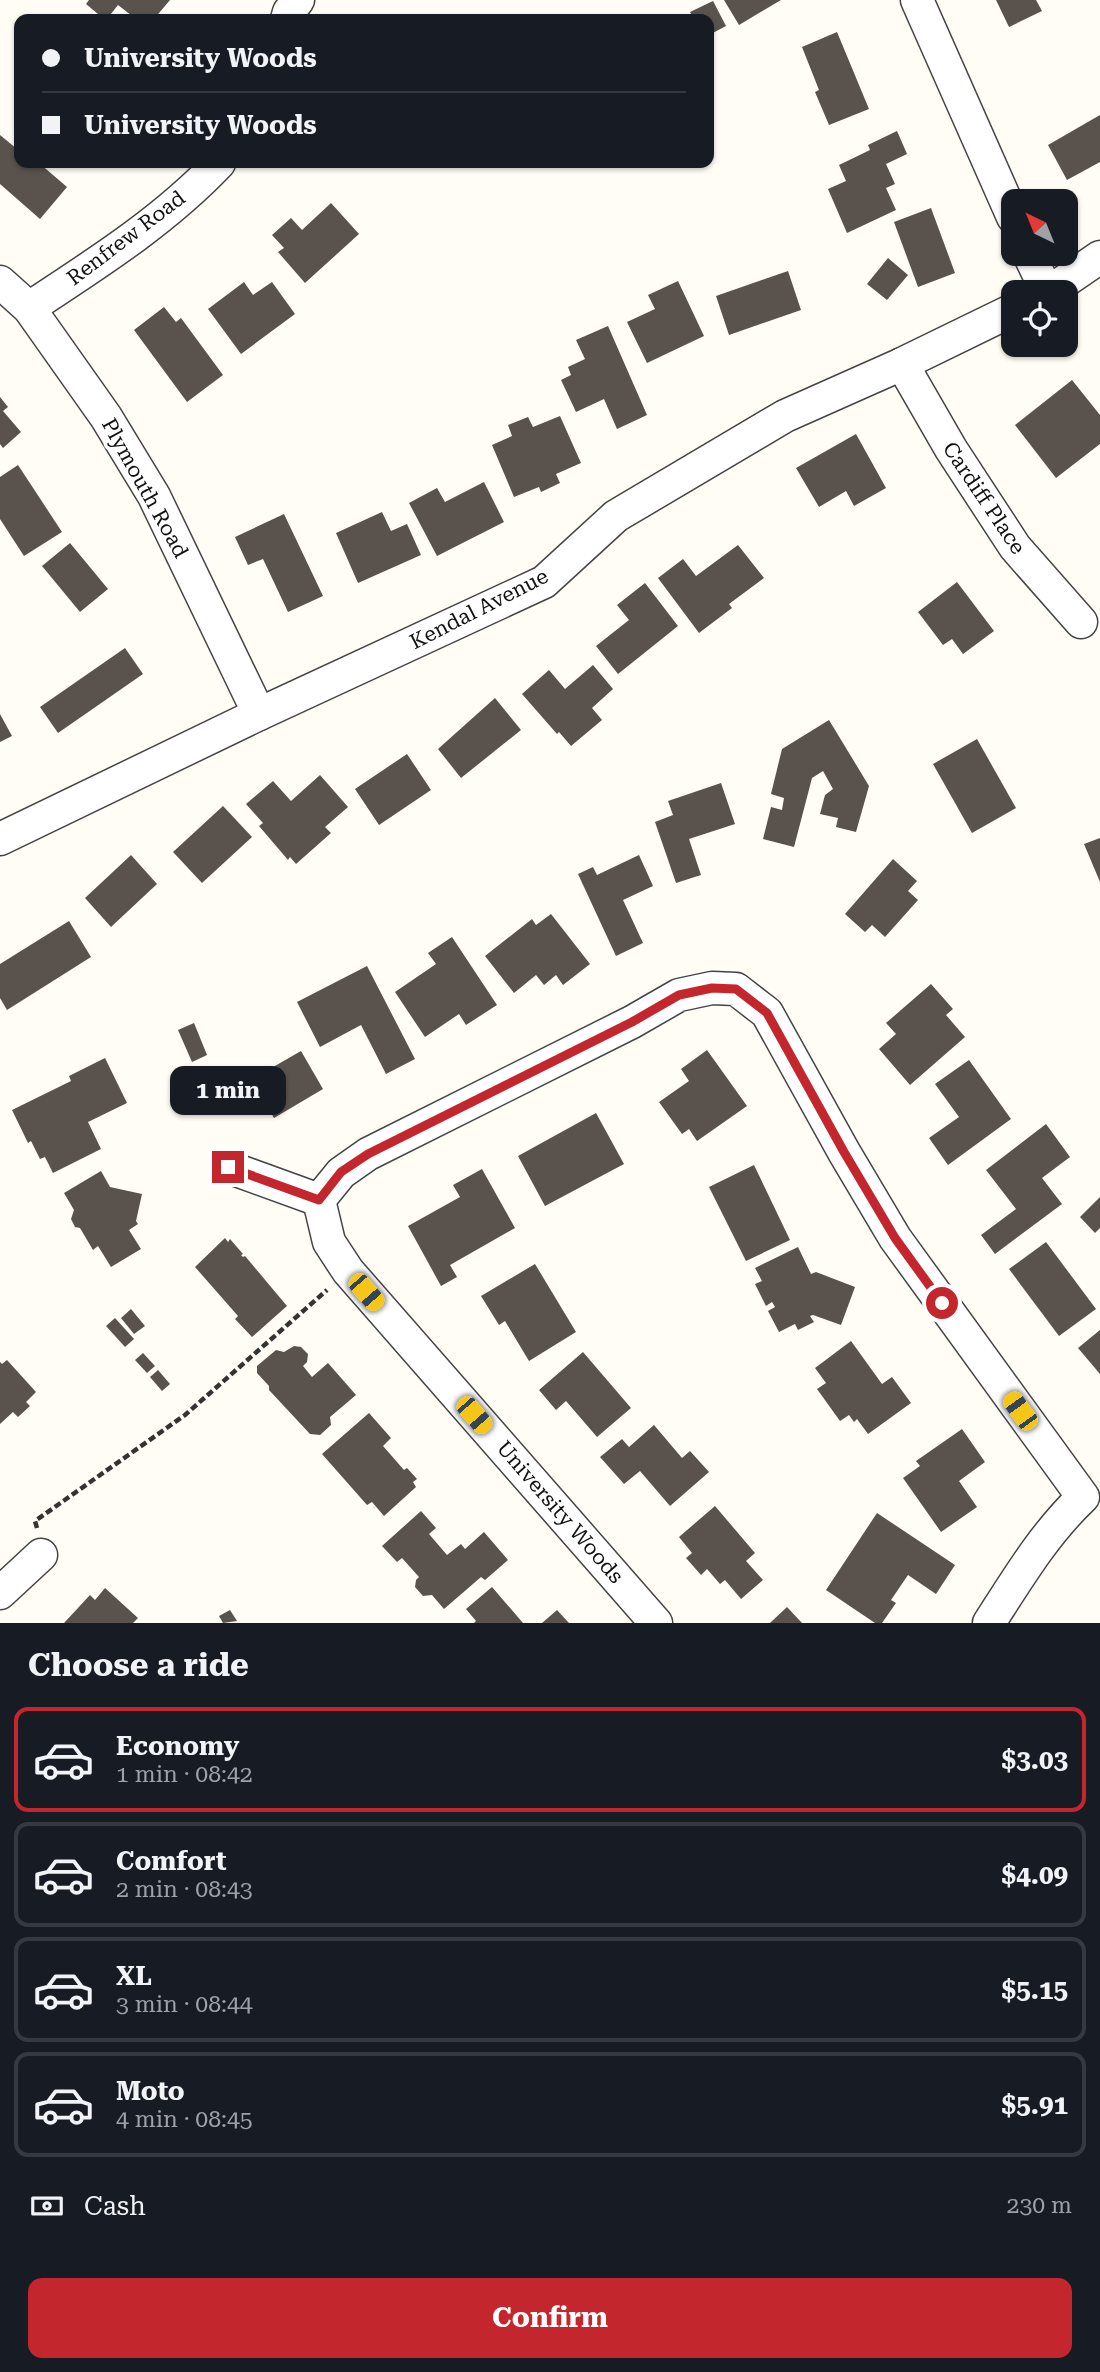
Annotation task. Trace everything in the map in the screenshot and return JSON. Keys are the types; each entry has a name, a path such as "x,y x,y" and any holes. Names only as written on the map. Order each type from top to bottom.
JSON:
{"street":[{"path":"917,0 1001,190"},
{"name":"Renfrew Road","path":"29,308 105,258 176,204 214,168"},
{"path":"1066,280 1100,257"},
{"name":"Plymouth Road","path":"0,282 29,308 106,416 154,496 259,714"},
{"name":"Kendal Avenue","path":"0,839 259,714 544,582 616,516 785,416 1001,316"},
{"name":"Cardiff Place","path":"902,364 951,449 1015,547 1080,622"},
{"path":"228,1167 319,1200 341,1172 368,1154 632,1022 679,995 712,988 736,989 767,1013 895,1238 1091,1499 1059,1520 989,1623"},
{"name":"University Woods","path":"319,1200 329,1242 348,1271 656,1623"},
{"path":"0,1593 41,1555"}],"path":[{"path":"41,1555 35,1521 185,1415 348,1271"}],"building":[{"path":"89,0 170,0 158,14 130,14 118,5 111,14 98,14 86,4"},
{"path":"724,0 781,0 739,25"},
{"path":"996,0 1036,0 1042,11 1009,27"},
{"path":"713,1 726,26 714,32 714,14 690,12"},
{"path":"837,32 869,109 829,125 815,92 819,90 802,47"},
{"path":"1100,115 1100,162 1067,180 1048,145"},
{"path":"897,131 907,154 886,164 895,184 886,188 896,210 847,233 828,189 846,181 839,165 870,150 868,145"},
{"path":"0,135 14,147 14,168 45,168 67,187 40,219 0,184"},
{"path":"331,203 359,234 305,283 278,252 284,248 272,235 291,218 302,230"},
{"path":"931,208 955,273 918,287 894,222"},
{"path":"888,258 908,275 887,300 867,284"},
{"path":"788,271 801,310 729,335 716,296"},
{"path":"678,281 704,336 647,363 627,322 655,309 648,295"},
{"path":"244,282 253,295 272,282 295,314 241,354 208,309"},
{"path":"164,307 176,322 181,318 223,375 187,402 134,330"},
{"path":"608,326 647,415 617,429 604,399 576,412 561,380 571,375 568,367 585,359 576,340"},
{"path":"1072,380 1100,415 1100,444 1056,478 1015,425"},
{"path":"0,397 8,407 3,411 21,432 3,448 0,444"},
{"path":"560,416 581,463 556,474 560,483 541,492 539,487 514,497 492,445 512,436 508,425 528,417 533,427"},
{"path":"856,434 886,488 854,506 846,491 819,507 796,468"},
{"path":"18,465 62,532 24,556 0,519 0,477"},
{"path":"484,482 504,522 437,556 409,503 437,488 445,502"},
{"path":"382,512 391,531 407,524 421,555 358,583 336,533"},
{"path":"284,514 323,596 288,612 263,559 248,565 235,537"},
{"path":"70,543 108,589 80,612 42,566"},
{"path":"738,545 764,578 729,604 732,608 699,633 658,578 683,559 696,576"},
{"path":"957,582 994,631 963,654 952,639 943,645 918,612"},
{"path":"645,583 678,626 618,674 596,646 629,620 617,605"},
{"path":"125,648 143,674 58,733 40,707"},
{"path":"593,665 613,689 592,708 602,720 571,746 522,694 549,670 565,689"},
{"path":"495,698 521,730 461,778 438,749"},
{"path":"0,714 12,736 0,742"},
{"path":"829,720 869,786 856,832 836,827 838,818 820,814 825,795 833,789 823,771 812,778 794,847 763,839 771,807 782,810 784,798 771,794 782,749"},
{"path":"977,739 1016,808 972,833 933,764"},
{"path":"407,754 431,790 379,825 355,789"},
{"path":"320,775 348,807 325,827 331,833 296,864 290,857 288,860 259,826 263,823 246,804 273,781 291,801"},
{"path":"721,783 735,824 689,839 701,875 676,883 655,822 673,815 668,801"},
{"path":"223,806 252,837 202,883 173,852"},
{"path":"1100,838 1100,882 1084,844"},
{"path":"131,855 157,884 111,927 85,898"},
{"path":"639,855 653,886 623,900 643,943 616,956 578,874 593,867 597,875"},
{"path":"893,859 917,881 908,891 918,900 885,937 872,925 865,932 845,914"},
{"path":"551,914 590,964 563,985 556,975 544,985 536,975 514,993 485,956 532,919 536,925"},
{"path":"69,921 91,957 7,1010 0,998 0,964"},
{"path":"452,937 497,1005 466,1025 459,1014 425,1037 395,992 436,964 428,953"},
{"path":"367,966 415,1059 386,1074 361,1025 320,1047 297,1002"},
{"path":"931,984 953,1009 946,1015 965,1037 910,1085 879,1049 896,1034 886,1023"},
{"path":"194,1023 207,1055 192,1062 178,1030"},
{"path":"707,1050 747,1106 697,1141 689,1129 682,1134 659,1102 689,1081 681,1069"},
{"path":"301,1051 323,1089 274,1118 261,1095 242,1106 233,1090"},
{"path":"105,1058 127,1103 88,1122 101,1149 53,1173 45,1157 40,1159 31,1141 28,1143 12,1110 71,1081 69,1076"},
{"path":"969,1060 1011,1119 948,1165 929,1138 959,1117 935,1084"},
{"path":"596,1113 624,1164 545,1206 518,1156"},
{"path":"1046,1124 1070,1157 1042,1178 1062,1204 995,1254 981,1235 1016,1209 986,1170"},
{"path":"754,1165 790,1240 746,1261 709,1187"},
{"path":"482,1169 515,1228 450,1265 457,1277 441,1286 408,1226 460,1197 453,1185"},
{"path":"101,1171 110,1187 142,1194 136,1221 138,1224 129,1230 141,1249 111,1267 98,1246 93,1250 80,1228 75,1227 71,1219 74,1210 64,1193"},
{"path":"1100,1197 1100,1228 1095,1233 1080,1217"},
{"path":"225,1238 228,1242 230,1239 287,1306 252,1337 235,1319 238,1316 195,1267"},
{"path":"1046,1242 1096,1309 1059,1336 1009,1269"},
{"path":"798,1247 811,1274 816,1272 855,1287 841,1325 813,1315 810,1316 814,1322 798,1330 795,1324 779,1332 768,1311 775,1307 772,1302 766,1306 755,1284 762,1281 755,1268"},
{"path":"535,1264 576,1332 529,1361 505,1321 499,1325 481,1296"},
{"path":"131,1309 145,1326 134,1334 121,1318"},
{"path":"115,1318 134,1339 125,1347 106,1326"},
{"path":"1100,1330 1100,1374 1078,1348"},
{"path":"851,1341 882,1384 892,1377 911,1403 868,1434 857,1419 854,1422 849,1415 840,1421 817,1389 826,1383 815,1368"},
{"path":"294,1346 301,1347 308,1354 307,1362 303,1366 312,1377 328,1363 356,1395 330,1417 331,1425 320,1435 310,1434 257,1373 257,1366 276,1350 284,1352"},
{"path":"583,1352 631,1408 597,1437 566,1401 556,1410 539,1390"},
{"path":"143,1353 155,1366 147,1373 135,1360"},
{"path":"7,1360 36,1392 26,1402 30,1406 18,1417 13,1412 0,1424 0,1362 2,1364"},
{"path":"158,1370 170,1384 162,1391 150,1377"},
{"path":"369,1413 391,1438 383,1446 404,1470 407,1468 417,1479 413,1482 416,1487 384,1516 372,1502 367,1505 322,1454"},
{"path":"654,1425 682,1458 690,1451 709,1472 670,1506 640,1471 624,1484 600,1457 622,1439 629,1447"},
{"path":"962,1429 985,1462 959,1481 977,1507 941,1532 903,1478 920,1466 916,1461"},
{"path":"715,1506 755,1553 746,1561 763,1580 741,1599 725,1580 720,1584 707,1569 701,1575 686,1558 692,1553 679,1537"},
{"path":"421,1511 436,1528 429,1534 447,1555 461,1544 465,1549 484,1532 508,1560 485,1580 481,1577 444,1609 432,1595 423,1596 415,1587 419,1577 402,1558 397,1562 382,1546"},
{"path":"877,1513 955,1565 936,1594 908,1575 891,1600 896,1603 882,1623 875,1623 826,1590"},
{"path":"492,1587 523,1623 474,1623 476,1621 466,1609"},
{"path":"105,1588 138,1618 133,1623 64,1623 90,1595 95,1600"},
{"path":"787,1607 802,1623 770,1623"},
{"path":"230,1610 237,1621 223,1623 219,1616"},
{"path":"557,1610 569,1623 542,1623"}],"route":[{"path":"228,1167 319,1200 341,1172 368,1154 632,1022 679,995 712,988 736,989 767,1013 895,1238 942,1303"}]}
